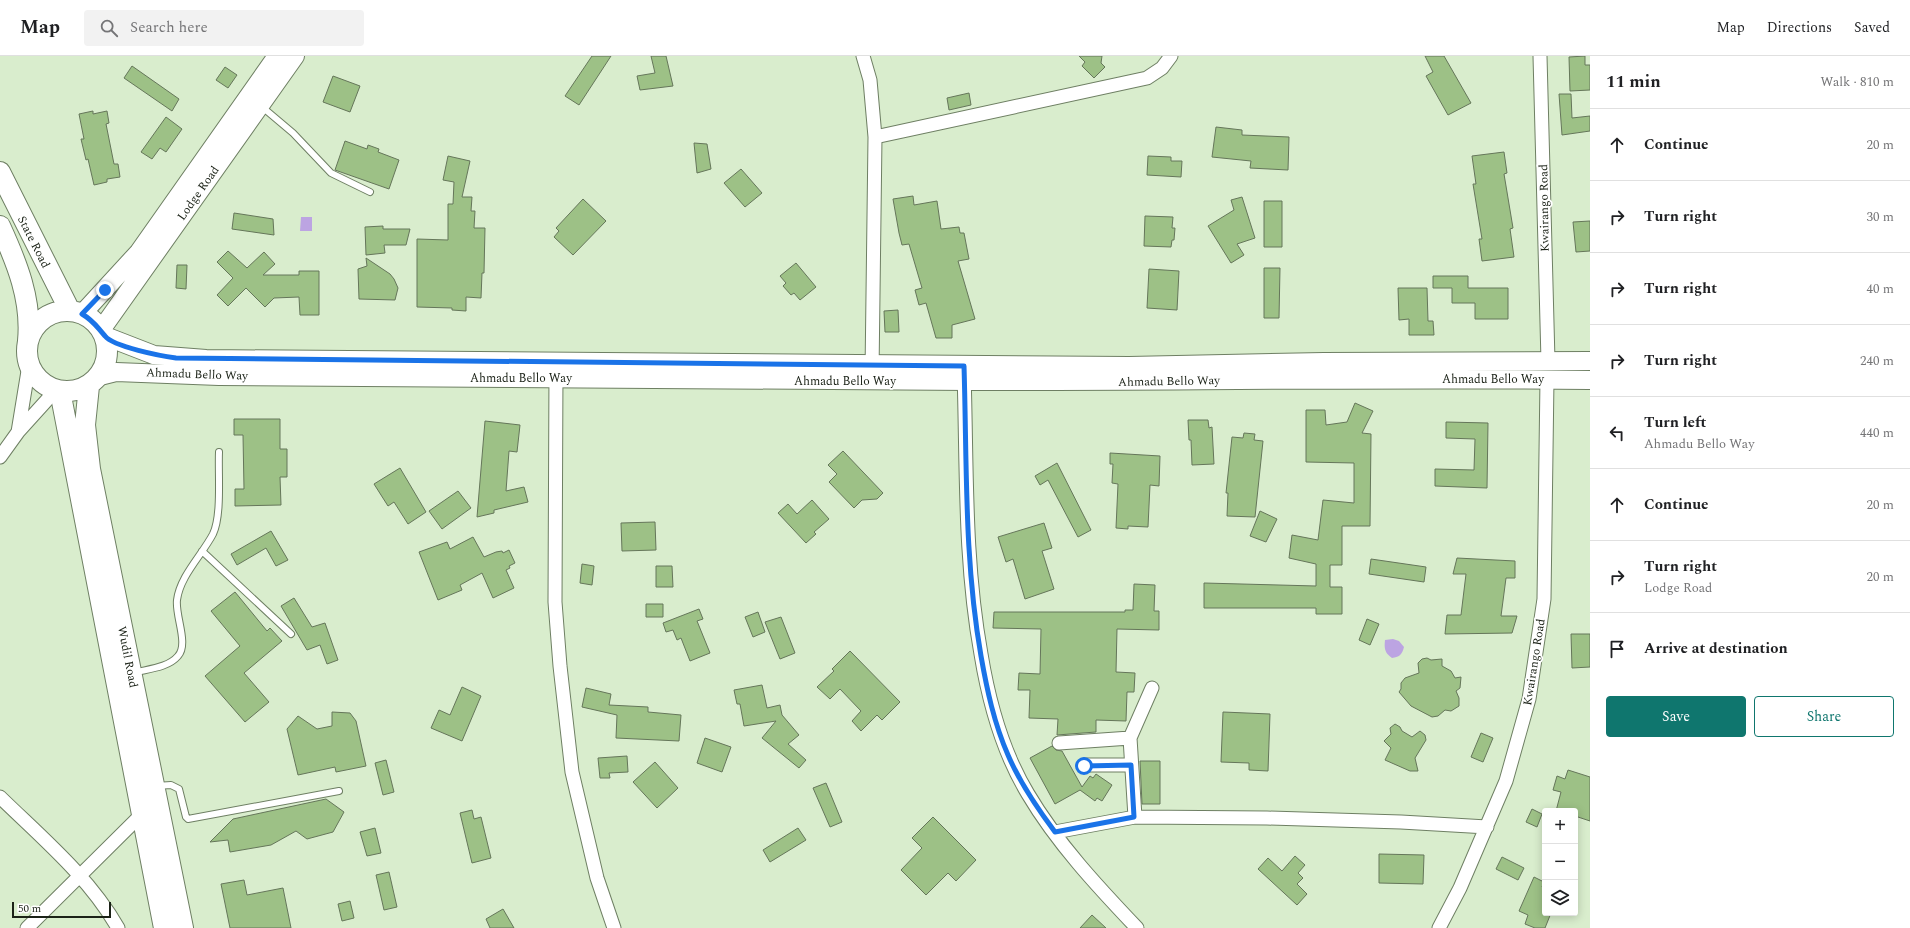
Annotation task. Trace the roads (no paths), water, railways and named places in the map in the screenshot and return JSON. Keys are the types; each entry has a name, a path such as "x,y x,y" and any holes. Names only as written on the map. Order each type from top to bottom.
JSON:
{"main road":[{"name":"Lodge Road","path":"76,312 139,252 277,56"},
{"name":"Lodge Road","path":"103,333 295,56"},
{"name":"State Road","path":"0,172 76,312"},
{"name":"State Road","path":"0,226 19,270 26,297 30,322 27,344"},
{"path":"58,312 76,312 93,320 103,333 108,350 106,364 94,381 75,391 58,391 45,385 35,376 29,364 27,344 31,333 38,323 47,316 58,312"},
{"name":"Ahmadu Bello Way","path":"103,333 154,355 176,358 447,370 1590,380"},
{"name":"Ahmadu Bello Way","path":"964,374 1129,366 1302,362 1590,361"},
{"name":"Ahmadu Bello Way","path":"94,381 116,372 218,376 447,370"},
{"name":"Wudil Road","path":"94,381 85,411 86,444 132,673 164,928"},
{"name":"Wudil Road","path":"58,391 149,801 183,928"}],"street":[{"path":"863,56 870,80 875,137 872,373"},
{"path":"875,137 1147,78 1162,68 1171,56"},
{"name":"Kwairango Road","path":"1540,56 1548,360"},
{"path":"18,432 29,364"},
{"path":"556,371 556,602 560,666 572,772 597,878 614,928"},
{"path":"964,374 966,516 974,616 989,700 1008,755 1028,794 1088,876 1137,928"},
{"name":"Kwairango Road","path":"1439,928 1460,888 1506,781 1529,700 1544,599 1547,379"},
{"path":"0,457 18,432 58,391"},
{"path":"1134,817 1130,738 1152,688"},
{"path":"1059,743 1130,738"},
{"path":"1084,766 1131,765"},
{"path":"0,797 80,876 106,906 118,928"},
{"path":"27,928 80,876 149,801"},
{"path":"1055,832 1134,817 1267,818 1401,822 1487,827"}],"lane":[{"path":"260,105 293,133 331,173 370,192"},
{"path":"132,673 170,663 179,656 183,648 176,600 183,583 213,533 217,518 219,452"},
{"path":"202,551 291,634"},
{"path":"149,801 171,785 179,789 188,819 339,791"}]}
